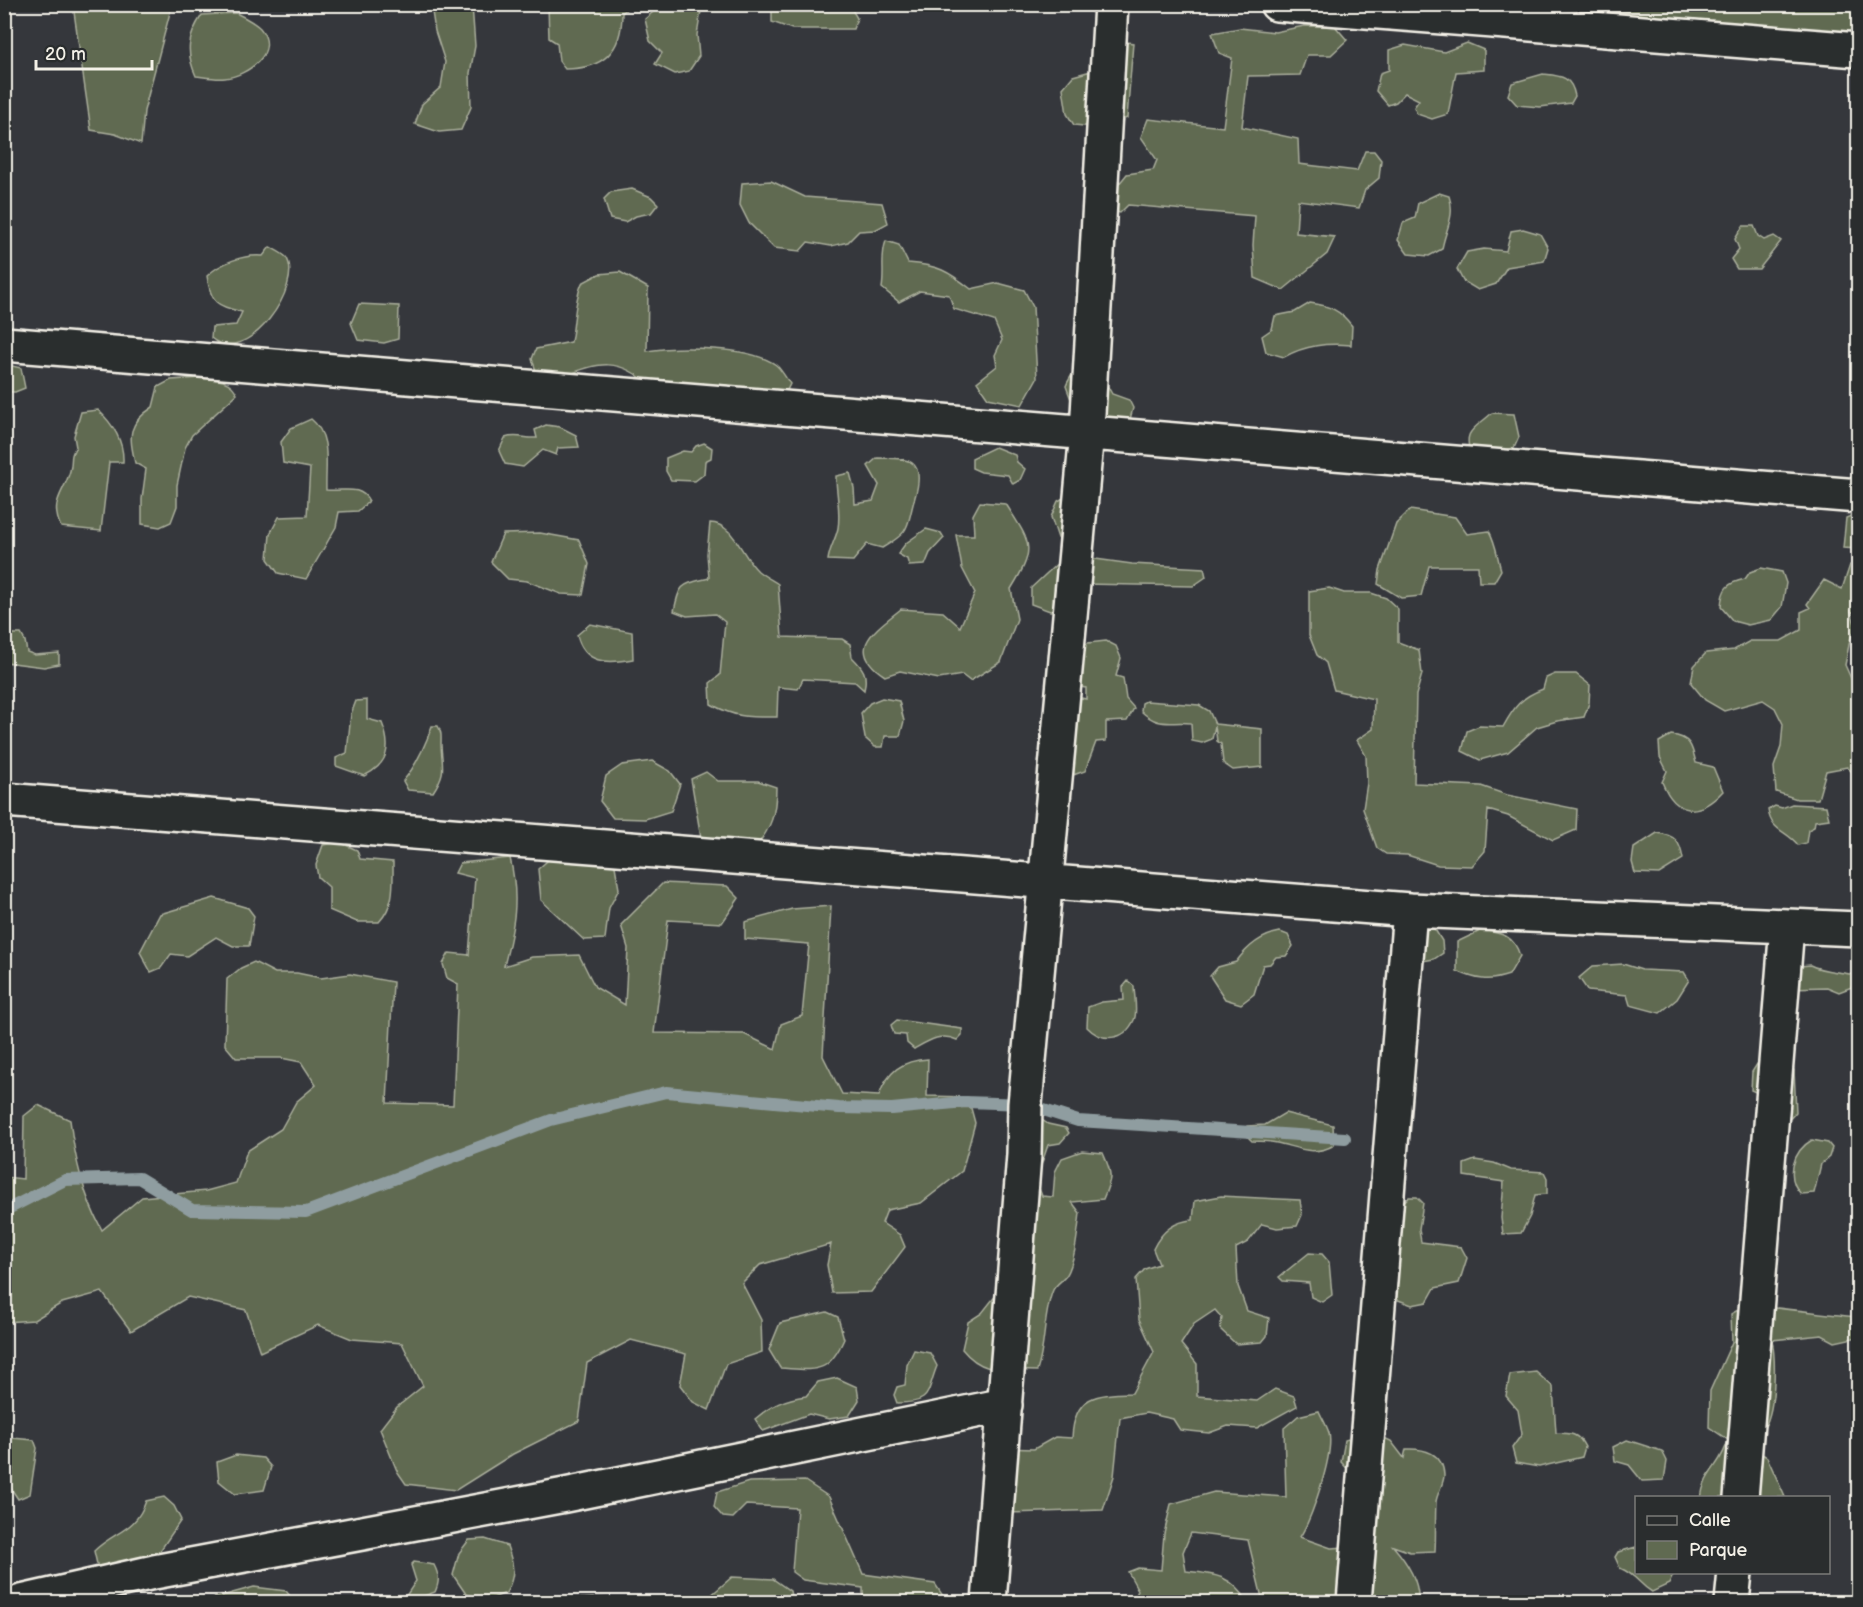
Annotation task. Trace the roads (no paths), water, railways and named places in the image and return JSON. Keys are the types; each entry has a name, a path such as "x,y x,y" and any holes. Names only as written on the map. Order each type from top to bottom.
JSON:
{"street":[{"path":"989,1602 1024,1155 1025,1104 1087,432 1111,4"},
{"path":"1277,4 1858,50"},
{"path":"4,344 1858,496"},
{"path":"4,800 1410,910 1858,929"},
{"path":"1354,1602 1410,910"},
{"path":"1741,1496 1787,926"},
{"path":"21,1602 154,1572 565,1495 1005,1405"},
{"path":"1732,1602 1735,1574"}],"waterway":[{"path":"4,1211 65,1180 139,1178 192,1210 306,1212 551,1120 666,1092 839,1108 892,1109 965,1102 1025,1104 1078,1121 1345,1138"}]}
